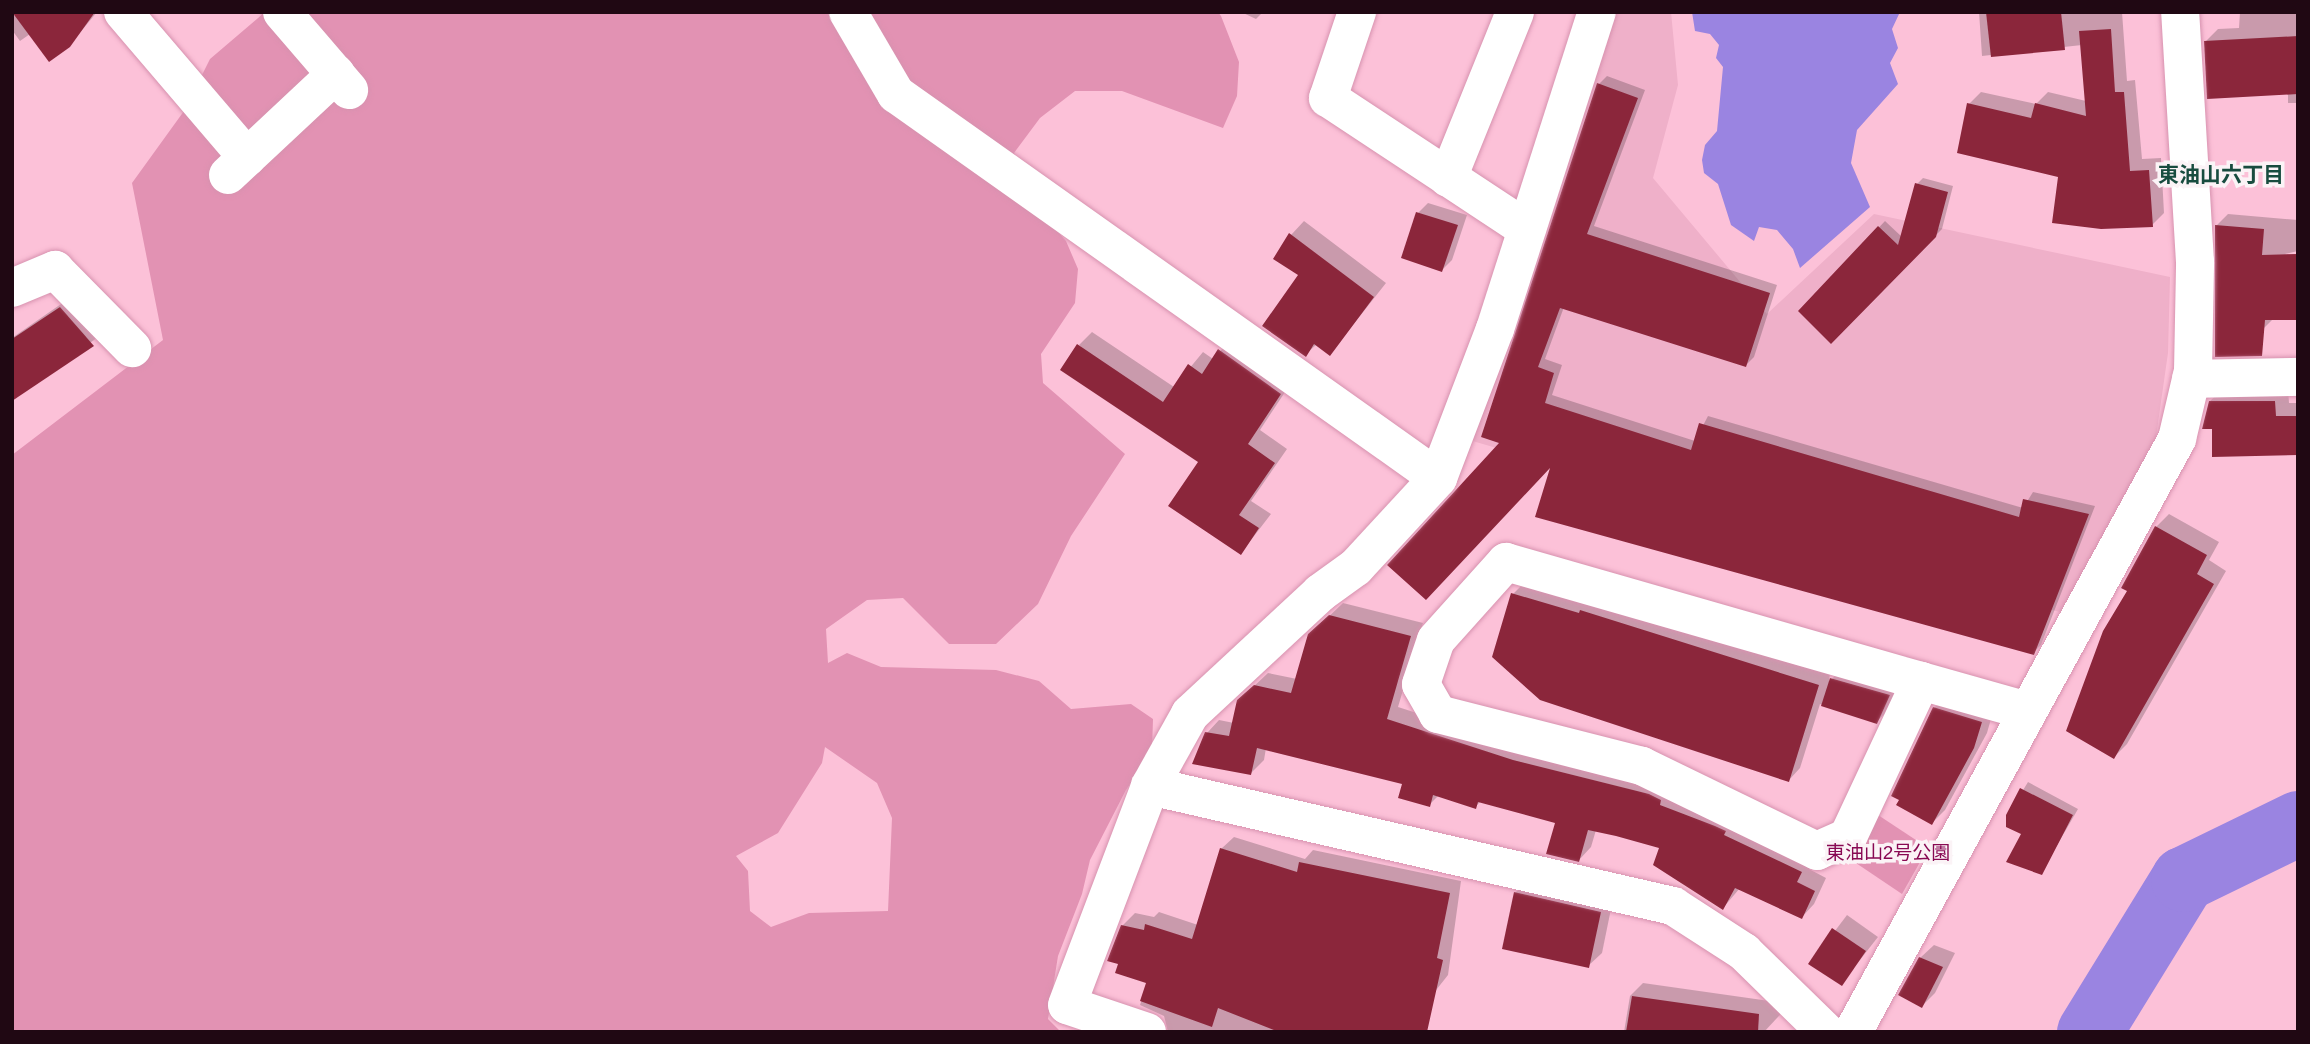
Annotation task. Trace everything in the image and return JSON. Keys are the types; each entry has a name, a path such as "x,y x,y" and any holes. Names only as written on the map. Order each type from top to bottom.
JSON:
{"street":[{"path":"123,12 238,166 342,82 282,12"},
{"path":"848,12 896,94 1438,478"},
{"path":"1357,12 1328,99 1527,229"},
{"path":"1448,178 1516,12"},
{"path":"1147,1032 1067,1005 1150,786 1190,714 1320,593 1356,567 1438,478 1527,229 1597,12"},
{"path":"1853,1032 2177,439 2191,379 2195,262 2180,12"},
{"path":"12,288 55,270 132,348"},
{"path":"2191,379 2298,377"},
{"path":"1921,681 1848,837 1817,851 1642,766 1438,714 1420,684 1436,640 1506,562 2028,711"},
{"path":"1150,786 1673,906 1744,953 1826,1032"}],"shaded area":[{"path":"1615,12 1671,12 1678,85 1653,178 1767,314 1874,214 2170,277 2168,353 2156,437 2063,613 1469,440"},
{"path":"1692,12 1900,12 1892,29 1898,48 1890,63 1898,84 1857,130 1851,163 1870,207 1800,268 1793,249 1777,230 1759,227 1754,241 1731,225 1718,184 1704,173 1702,160 1705,145 1717,131 1723,67 1716,58 1719,45 1710,34 1695,31"}],"green space":[{"path":"265,12 1218,12 1239,62 1237,96 1223,128 1122,91 1075,91 1040,118 1014,153 1034,204 1066,241 1078,269 1075,303 1041,354 1043,383 1125,454 1071,536 1038,604 996,644 949,644 903,598 867,600 826,629 828,663 847,653 881,667 996,670 1039,681 1071,709 1131,704 1153,719 1152,751 1126,790 1090,860 1082,894 1058,956 1048,1019 1061,1032 12,1032 12,455 163,340 132,183 184,111 210,59","holes":["825,747 877,783 892,818 888,911 809,913 771,927 750,911 748,871 736,856 778,833 822,763"]},
{"name":"東油山2号公園","path":"1872,811 1928,848 1902,894 1847,857"}],"building":[{"path":"12,12 95,12 70,47 49,62"},
{"path":"1986,12 2061,12 2065,50 1991,57"},
{"path":"2111,29 2115,92 2124,92 2130,171 2149,170 2153,227 2101,229 2052,223 2058,177 1957,153 1967,103 2031,118 2035,103 2086,116 2079,31"},
{"path":"2298,36 2298,94 2207,99 2204,41"},
{"path":"1597,83 1638,98 1587,234 1770,293 1746,367 1560,308 1538,367 1554,373 1545,403 1691,450 1699,423 2019,517 2023,499 2089,514 2034,655 1535,517 1550,468 1426,600 1387,565 1499,443 1481,437"},
{"path":"1915,183 1948,192 1936,237 1831,344 1798,311 1878,226 1898,245"},
{"path":"1416,212 1458,225 1442,272 1401,258"},
{"path":"2215,225 2264,229 2262,255 2298,254 2298,320 2265,320 2262,356 2215,357"},
{"path":"1289,233 1374,297 1330,356 1314,344 1306,357 1262,326 1298,275 1273,259"},
{"path":"60,307 94,346 12,401 12,339"},
{"path":"1077,344 1163,402 1188,364 1202,374 1218,349 1281,394 1248,444 1275,463 1239,515 1259,528 1241,555 1168,506 1198,462 1060,370"},
{"path":"2209,401 2275,401 2276,416 2298,416 2298,455 2212,457 2212,429 2202,429"},
{"path":"2155,526 2207,555 2197,574 2214,584 2114,759 2066,731 2103,631 2127,591 2121,588"},
{"path":"1511,593 1579,613 1580,610 1819,685 1789,782 1540,700 1492,657"},
{"path":"1329,615 1411,636 1387,719 1513,760 1649,794 1661,800 1660,805 1726,831 1724,835 1802,872 1797,882 1815,891 1802,919 1735,888 1723,910 1653,865 1659,848 1616,836 1588,830 1579,862 1546,854 1555,823 1478,802 1476,809 1433,795 1430,807 1398,798 1402,784 1257,748 1251,775 1192,764 1205,732 1229,736 1237,700 1254,685 1291,693 1308,634"},
{"path":"1830,678 1890,695 1877,724 1821,706"},
{"path":"1933,707 1982,722 1974,748 1932,825 1896,805 1899,800 1891,796"},
{"path":"2020,788 2073,815 2042,875 2006,862 2021,834 2006,827 2006,815"},
{"path":"1220,848 1297,872 1299,862 1450,893 1437,958 1443,960 1427,1032 1279,1032 1218,1008 1212,1027 1140,1001 1146,983 1115,973 1118,964 1107,961 1121,925 1144,930 1145,924 1192,939"},
{"path":"1514,892 1601,912 1589,968 1502,949"},
{"path":"1832,928 1866,951 1842,986 1808,964"},
{"path":"1919,957 1943,967 1922,1008 1898,995"},
{"path":"1632,996 1759,1014 1758,1032 1626,1032"}],"waterway":[{"path":"2089,1032 2183,879 2298,823"}],"district":[{"name":"東油山六丁目","path":"2221,175"}]}
